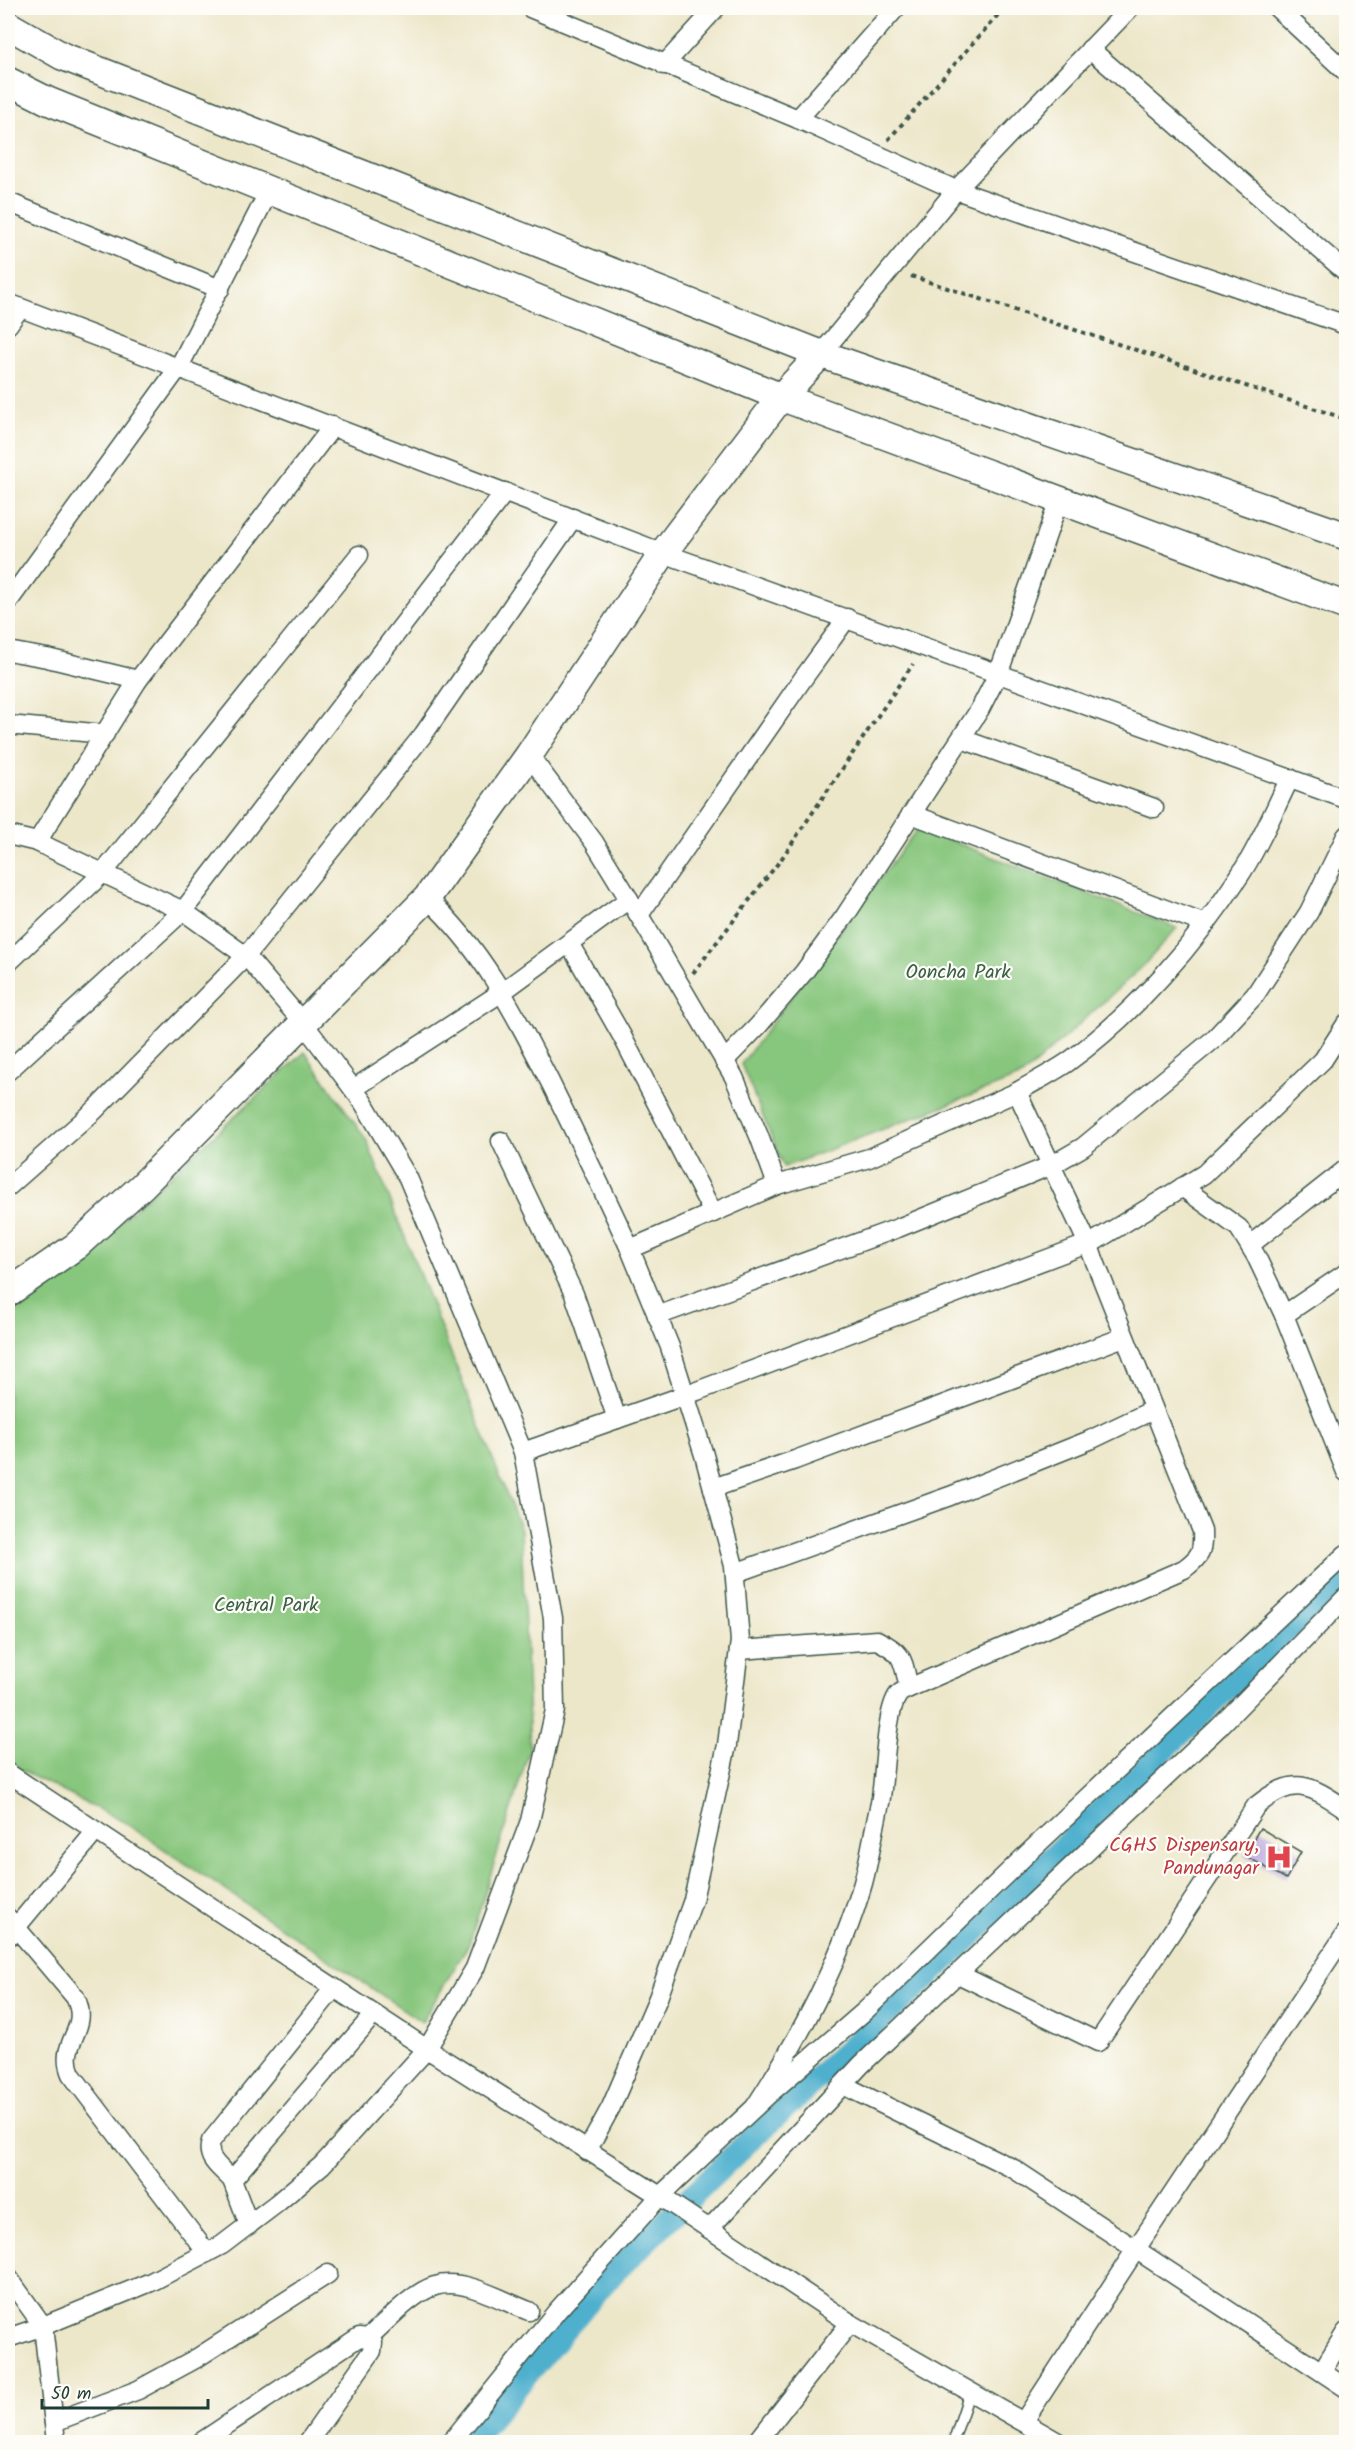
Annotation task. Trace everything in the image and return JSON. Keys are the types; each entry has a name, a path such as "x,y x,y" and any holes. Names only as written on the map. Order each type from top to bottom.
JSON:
{"street":[{"path":"664,65 716,8"},
{"path":"798,119 896,8"},
{"path":"8,1293 76,1246 142,1186 427,898 530,755 663,553 781,397 821,354 956,190 1130,8"},
{"path":"1277,8 1347,72"},
{"path":"541,10 664,65 798,119 956,190 1347,325"},
{"path":"8,25 62,56 821,354 1347,536"},
{"path":"1090,49 1347,272"},
{"path":"8,81 48,101 781,397 1347,606"},
{"path":"8,602 179,367 269,191"},
{"path":"8,202 220,289"},
{"path":"8,326 14,305 663,553 1347,798"},
{"path":"37,842 138,680 333,426"},
{"path":"8,1071 183,911 505,492"},
{"path":"724,1061 758,1026 804,972 845,916 962,739 999,672 1059,500"},
{"path":"8,1186 94,1111 246,956 423,735 573,518"},
{"path":"8,963 103,873 358,555"},
{"path":"639,915 795,689 847,618"},
{"path":"8,651 138,680"},
{"path":"8,725 105,734"},
{"path":"962,739 1154,808"},
{"path":"530,755 594,842 734,1077 777,1185"},
{"path":"630,1250 777,1185 869,1158 1017,1092 1067,1062 1108,1029 1155,983 1205,924 1241,874 1290,778"},
{"path":"911,814 1205,924"},
{"path":"657,1316 898,1228 1052,1165 1083,1147 1214,1039 1255,995 1309,912 1347,836"},
{"path":"8,2338 151,2282 222,2245 322,2165 427,2049 475,1968 526,1832 555,1710 553,1618 523,1452 408,1178 353,1089 304,1024 246,956 183,911 37,842 10,839"},
{"path":"427,898 453,922 487,966 597,1176 657,1316 686,1395 735,1573 739,1650 727,1745 693,1900 658,1998 611,2108 587,2151"},
{"path":"353,1089 502,992 629,899"},
{"path":"569,943 622,1036 712,1213"},
{"path":"523,1452 686,1395 1088,1244 1204,1173 1323,1060 1347,1024"},
{"path":"754,2108 783,2064 835,1961 863,1883 882,1794 888,1732 898,1695 909,1688 1184,1569 1203,1550 1202,1531 1088,1244 1017,1092"},
{"path":"501,1141 574,1294 617,1419"},
{"path":"1250,1245 1347,1169"},
{"path":"1182,1187 1239,1228 1250,1245 1284,1315 1347,1472"},
{"path":"1284,1315 1347,1273"},
{"path":"713,1488 795,1460 1124,1337"},
{"path":"735,1573 950,1496 1090,1440 1153,1410"},
{"path":"451,2442 548,2322 754,2108 866,2010 1043,1839 1347,1554"},
{"path":"709,2229 843,2085 1219,1727 1347,1597"},
{"path":"739,1650 877,1640 896,1649 903,1659 909,1688"},
{"path":"8,1773 427,2049 664,2199 850,2324 1058,2442"},
{"path":"958,1974 1098,2042 1256,1806 1274,1792 1295,1785 1317,1790 1347,1809"},
{"path":"96,1831 11,1928 75,1997 80,2006 82,2014 67,2054 66,2063 71,2074 207,2253"},
{"path":"1024,2421 1347,1934"},
{"path":"249,2225 232,2180 210,2157 208,2150 211,2141 334,1988"},
{"path":"232,2180 374,2014"},
{"path":"843,2085 1014,2169 1347,2388"},
{"path":"54,2422 138,2390 197,2358 328,2274"},
{"path":"8,2277 43,2326 56,2442"},
{"path":"201,2442 359,2337 368,2337 415,2297 434,2286 453,2284 473,2289 529,2311"},
{"path":"757,2442 850,2324"},
{"path":"1322,2371 1347,2332"},
{"path":"308,2442 372,2351 373,2343 368,2337"}],"lane":[{"path":"953,2442 970,2391"}],"path":[{"path":"874,155 1004,8"},
{"path":"891,269 1347,419"},
{"path":"681,989 782,858 925,646"}],"green space":[{"name":"Ooncha Park","path":"918,828 1177,928 1143,966 1022,1076 784,1167 741,1064"},
{"name":"Central Park","path":"305,1052 366,1139 521,1530 530,1748 469,1944 422,2022 122,1821 8,1764 8,1317 35,1300"}],"building":[{"path":"1260,1828 1301,1852 1286,1879 1244,1855"}],"waterway":[{"path":"470,2442 606,2280 738,2151 953,1953 1346,1574"}],"place":[{"name":"CGHS Dispensary, Pandunagar","path":"1279,1857"}]}
